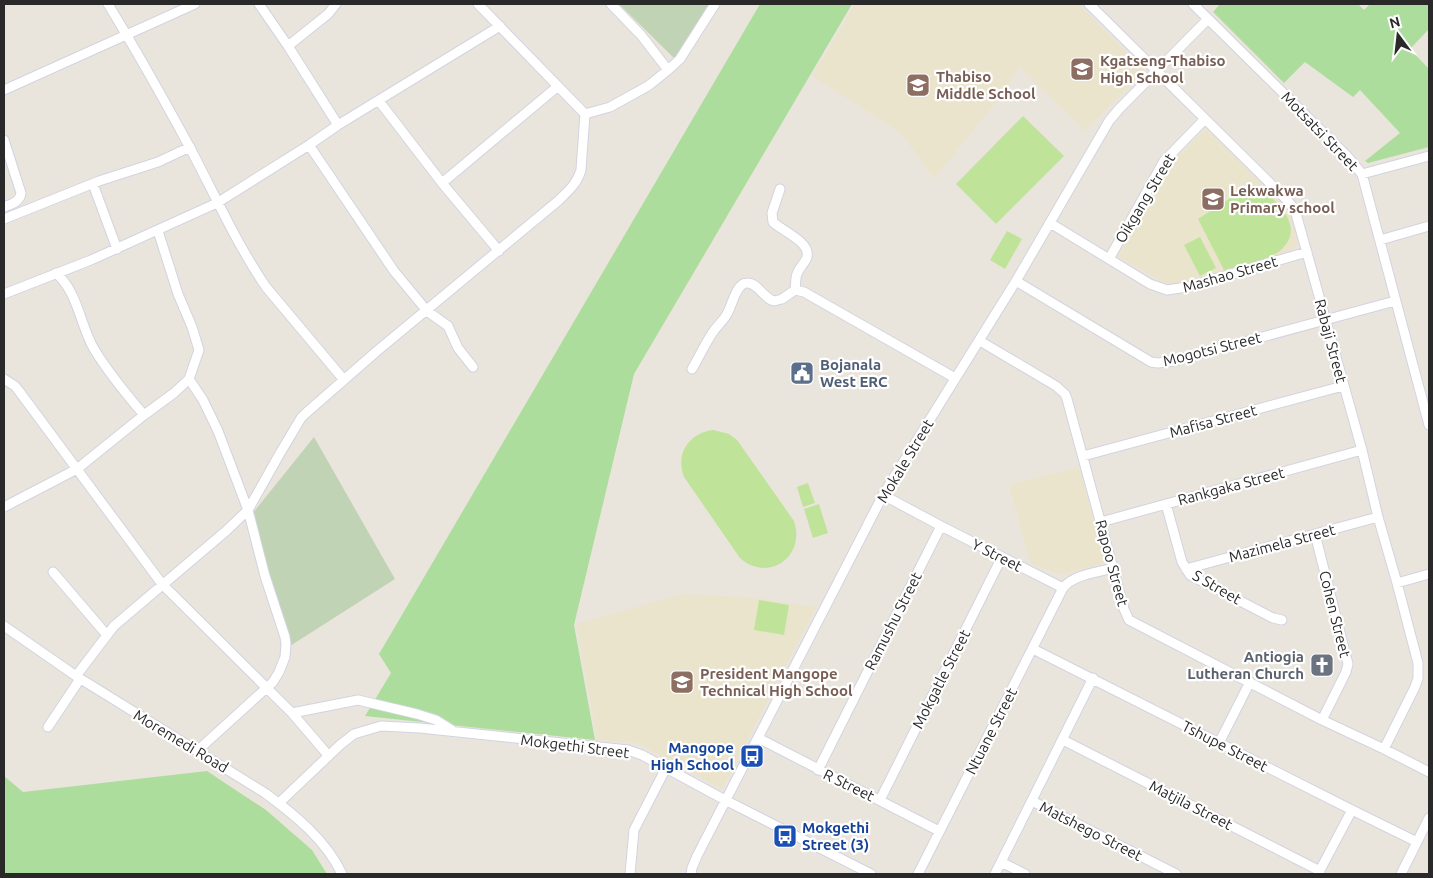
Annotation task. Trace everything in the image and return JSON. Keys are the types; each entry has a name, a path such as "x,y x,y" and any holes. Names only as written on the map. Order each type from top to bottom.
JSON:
{"street":[{"path":"108,4 190,147 257,274 344,380"},
{"path":"4,90 195,4"},
{"path":"259,4 338,125"},
{"path":"288,46 328,14 336,4"},
{"path":"478,4 585,114"},
{"path":"611,4 641,35 668,70"},
{"path":"585,114 610,107 648,86 668,70 680,59 715,4"},
{"name":"Rabaji Street","path":"1089,4 1293,206 1298,218 1362,450 1378,517 1398,582 1418,663 1419,670 1415,687 1384,749"},
{"name":"Motsatsi Street","path":"1192,4 1347,156 1362,174 1429,425"},
{"path":"1157,71 1208,19"},
{"path":"4,294 158,231 218,203 338,125 500,26"},
{"name":"Mokale Street","path":"691,874 697,856 882,495 980,341 1109,121 1157,71"},
{"path":"442,183 557,87"},
{"path":"379,101 442,183 499,251"},
{"path":"48,727 106,634 248,510 279,454 302,418 320,400 574,186 580,170 585,114"},
{"name":"Oikgang Street","path":"1109,258 1164,161 1205,119"},
{"path":"4,140 20,197 18,201 4,207"},
{"path":"309,145 394,271 427,311 448,326 458,348 474,366"},
{"path":"4,219 93,184 144,168 190,147"},
{"path":"1362,174 1429,156"},
{"path":"93,184 117,248"},
{"path":"780,189 772,213 773,222 790,236 803,243 807,250 806,258 797,274 795,290"},
{"name":"Mashao Street","path":"1050,223 1150,284 1167,290 1176,290 1307,252"},
{"path":"1380,240 1429,226"},
{"path":"4,507 77,469 174,393 189,379 199,350 192,327 178,294 158,231"},
{"path":"56,273 66,283 94,348 144,415"},
{"name":"Mogotsi Street","path":"1016,281 1151,362 1158,364 1395,301"},
{"path":"692,369 712,333 727,314 741,285 746,283 752,284 765,296 774,301 782,299 795,290 804,292 956,378"},
{"name":"Rapoo Street","path":"980,341 1056,386 1068,398 1124,609 1129,620 1322,720 1429,772"},
{"path":"4,379 19,391 162,584 292,713 328,756"},
{"path":"189,379 203,400 218,431 248,510 264,576 286,644 283,664 273,682 197,751"},
{"name":"Mafisa Street","path":"1083,456 1343,386"},
{"name":"Rankgaka Street","path":"1101,522 1362,450"},
{"name":"Y Street","path":"882,495 1063,588"},
{"name":"S Street","path":"1166,504 1182,562 1190,575 1273,618 1282,620"},
{"name":"Mazimela Street","path":"1186,569 1378,517"},
{"name":"Ramushu Street","path":"818,770 941,526"},
{"name":"Cohen Street","path":"1314,534 1348,664 1346,672 1322,720"},
{"name":"Mokgatle Street","path":"880,800 1002,557"},
{"path":"1063,588 1067,582 1074,579 1113,568"},
{"path":"53,572 106,634"},
{"path":"1398,582 1429,574"},
{"name":"Ntuane Street","path":"918,874 1063,588"},
{"name":"Moremedi Road","path":"4,626 78,678 266,793 321,841 334,857 342,874"},
{"name":"Tshupe Street","path":"1033,649 1417,842"},
{"path":"994,874 1093,678"},
{"path":"1219,743 1250,682"},
{"path":"292,713 358,700 430,718 456,732"},
{"name":"Mokgethi Street","path":"279,803 354,734 381,726 628,750 642,755 726,801 871,874"},
{"name":"R Street","path":"758,738 940,831"},
{"name":"Matjila Street","path":"1063,740 1319,872"},
{"path":"630,874 634,830 666,768"},
{"name":"Matshego Street","path":"1032,801 1176,874"},
{"path":"1319,872 1352,810"},
{"path":"1401,874 1429,818"},
{"path":"1001,862 1025,874"}],"shaded area":[{"name":"Thabiso Middle School","path":"855,4 1078,4 1145,70 1085,131 1019,67 1003,94 934,179 904,137 812,76"},
{"name":"Lekwakwa Primary school","path":"1206,129 1290,211 1298,244 1292,251 1188,283 1174,285 1164,283 1117,256 1168,166"},
{"path":"1079,467 1105,563 1060,575 1030,563 1009,485"},
{"name":"President Mangope Technical High School","path":"681,594 750,597 816,607 722,789 637,743 597,740 576,624"}],"green space":[{"path":"619,4 710,4 675,59"},
{"path":"760,4 852,4 634,374 574,625 595,740 365,716 391,673 379,654"},
{"path":"1220,4 1358,4 1364,10 1370,4 1429,4 1429,29 1410,49 1429,69 1429,147 1368,163 1365,161 1400,133 1360,90 1353,97 1305,62 1284,83 1213,12"},
{"path":"1023,116 1064,156 996,224 956,184"},
{"path":"1251,185 1263,189 1283,210 1290,223 1290,236 1282,249 1277,253 1255,262 1224,270 1198,219"},
{"path":"1007,231 1022,239 1005,269 990,260"},
{"path":"1200,237 1216,268 1200,276 1184,245"},
{"path":"713,430 729,434 737,440 794,521 795,545 790,555 773,567 762,568 751,565 740,558 684,477 681,460 686,446 697,435"},
{"path":"314,437 395,579 290,646 252,514"},
{"path":"808,483 815,503 803,507 797,487"},
{"path":"819,504 828,533 813,538 804,509"},
{"path":"759,600 789,605 784,635 754,630"},
{"path":"207,771 266,810 312,850 327,874 4,874 4,776 23,792"}],"place":[{"name":"Kgatseng-Thabiso High School","path":"1082,69"},
{"name":"Thabiso Middle School","path":"918,85"},
{"name":"Lekwakwa Primary school","path":"1213,199"},
{"name":"Bojanala West ERC","path":"802,373"},
{"name":"Antiogia Lutheran Church","path":"1322,665"},
{"name":"President Mangope Technical High School","path":"682,682"},
{"name":"Mangope High School","path":"752,756"},
{"name":"Mokgethi Street (3)","path":"785,836"}]}
